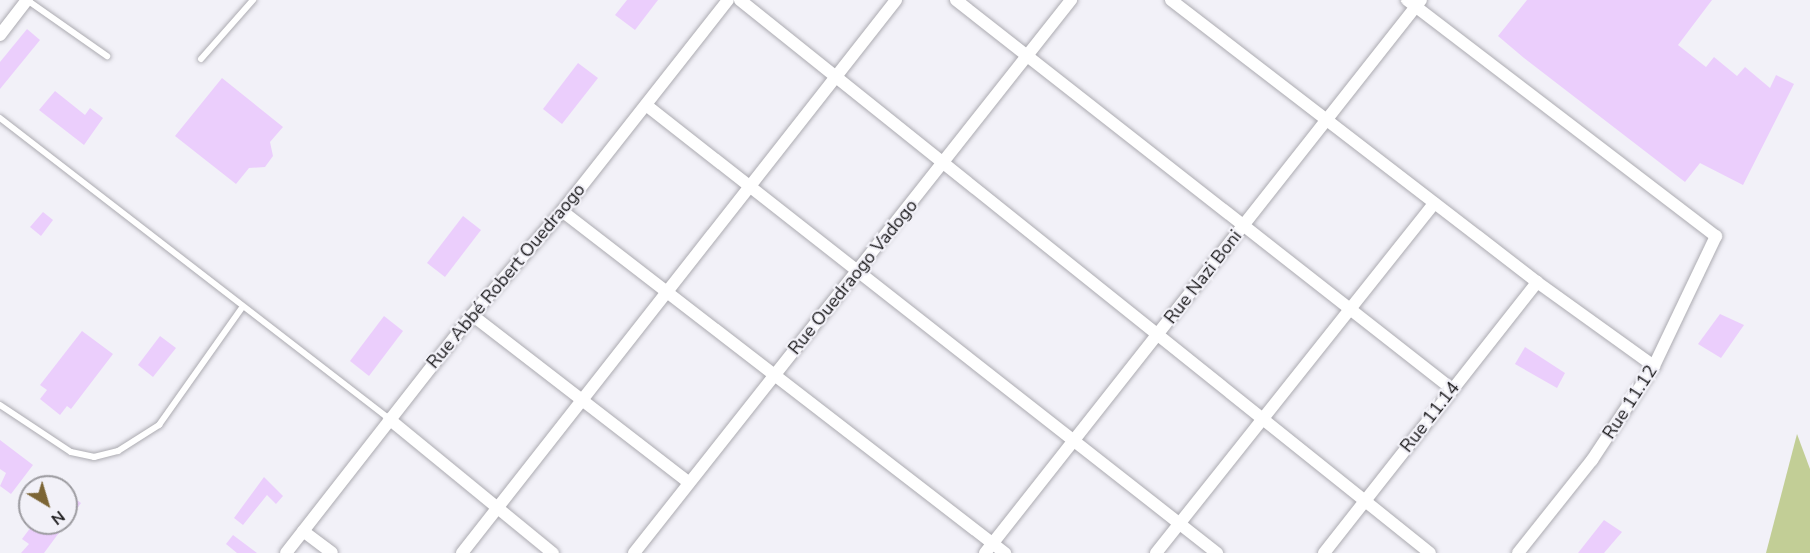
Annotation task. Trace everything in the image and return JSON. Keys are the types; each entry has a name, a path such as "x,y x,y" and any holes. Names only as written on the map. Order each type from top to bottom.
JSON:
{"street":[{"path":"0,35 27,0"},
{"name":"Rue Abbé Robert Ouedraogo","path":"286,553 472,315 562,211 728,0"},
{"path":"740,0 1430,553"},
{"path":"462,553 751,186 834,76 896,0"},
{"path":"956,0 1452,389"},
{"name":"Rue Ouedraogo Vadogo","path":"634,553 775,373 944,164 1071,0"},
{"path":"1171,0 1537,282 1654,366"},
{"name":"Rue Nazi Boni","path":"989,548 1327,120 1415,2"},
{"name":"Rue 11.12","path":"1415,2 1716,236 1654,366 1592,460 1518,553"},
{"path":"646,105 858,272 1076,438 1217,553"},
{"path":"1156,553 1260,417 1434,202"},
{"path":"562,211 775,373 989,548 1005,553"},
{"name":"Rue 11.14","path":"1324,553 1537,282"},
{"path":"472,315 689,483"},
{"path":"389,419 553,553"},
{"path":"303,531 332,553"}],"lane":[{"path":"27,0 107,56"},
{"path":"201,58 253,0"},
{"path":"0,117 241,309 389,419"},
{"path":"0,405 71,452 94,457 118,451 159,425 241,309"}],"green space":[{"path":"1797,434 1810,469 1810,553 1766,553"}],"building":[{"path":"627,0 658,0 635,30 615,15"},
{"path":"1527,0 1712,0 1678,45 1706,67 1714,57 1737,76 1745,67 1770,88 1776,75 1794,84 1743,185 1700,163 1685,182 1498,36"},
{"path":"27,29 40,40 0,89 0,62"},
{"path":"578,63 598,78 562,124 543,109"},
{"path":"222,78 283,127 270,142 273,156 265,167 249,168 236,184 175,136"},
{"path":"55,91 85,115 90,108 103,118 84,145 39,110"},
{"path":"43,212 53,220 41,236 30,227"},
{"path":"463,216 481,230 445,277 427,263"},
{"path":"1720,314 1744,325 1721,358 1698,344"},
{"path":"384,316 403,331 369,376 350,361"},
{"path":"82,331 113,354 71,409 67,406 60,415 40,399 47,390 40,385"},
{"path":"160,336 176,348 153,377 138,365"},
{"path":"1525,347 1565,373 1557,388 1515,364"},
{"path":"0,440 33,465 25,475 18,475 18,485 11,494 0,486 6,473 0,469"},
{"path":"264,477 283,496 276,504 267,495 243,525 234,518"},
{"path":"1604,520 1622,532 1604,553 1578,553"},
{"path":"25,535 57,535 44,553 21,553 29,544 22,539"},
{"path":"233,535 257,553 237,553 226,544"}]}
